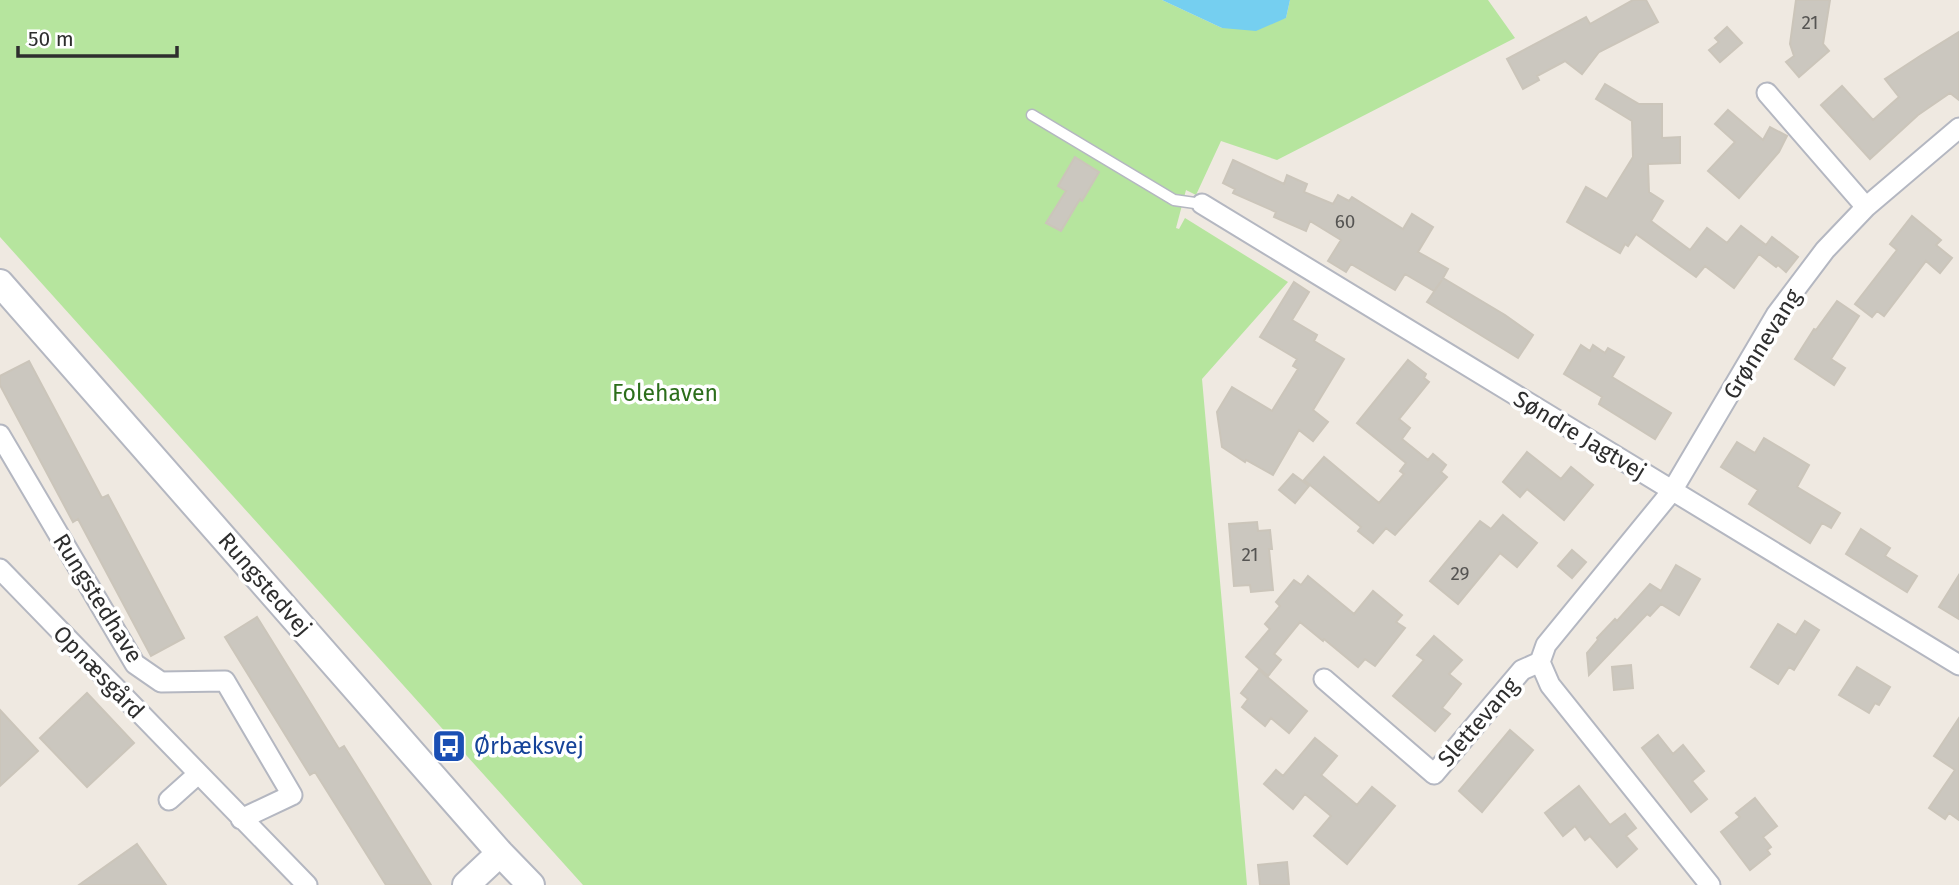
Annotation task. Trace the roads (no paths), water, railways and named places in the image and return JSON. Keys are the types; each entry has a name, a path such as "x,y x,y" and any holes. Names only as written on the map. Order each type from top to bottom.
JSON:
{"main road":[{"name":"Rungstedvej","path":"0,283 531,885"},
{"path":"466,885 500,853"}],"street":[{"path":"1767,93 1866,207"},
{"name":"Grønnevang","path":"1672,491 1776,315 1825,250 1866,207 1959,128"},
{"name":"Søndre Jagtvej","path":"1202,204 1959,665"},
{"name":"Rungstedhave","path":"0,435 135,664 161,682 225,681 292,795 242,819"},
{"name":"Slettevang","path":"1672,491 1546,645 1540,662 1550,685 1710,885"},
{"name":"Opnæsgård","path":"0,569 307,885"},
{"name":"Slettevang","path":"1324,678 1434,774 1522,670 1540,662"},
{"path":"169,800 198,774"}],"lane":[{"path":"1032,115 1174,200 1202,204"}],"water":[{"path":"1162,0 1290,0 1286,18 1256,31 1222,28"}],"place":[{"name":"Ørbæksvej","path":"449,746"}],"park label":[{"name":"Folehaven","path":"665,393"}]}
